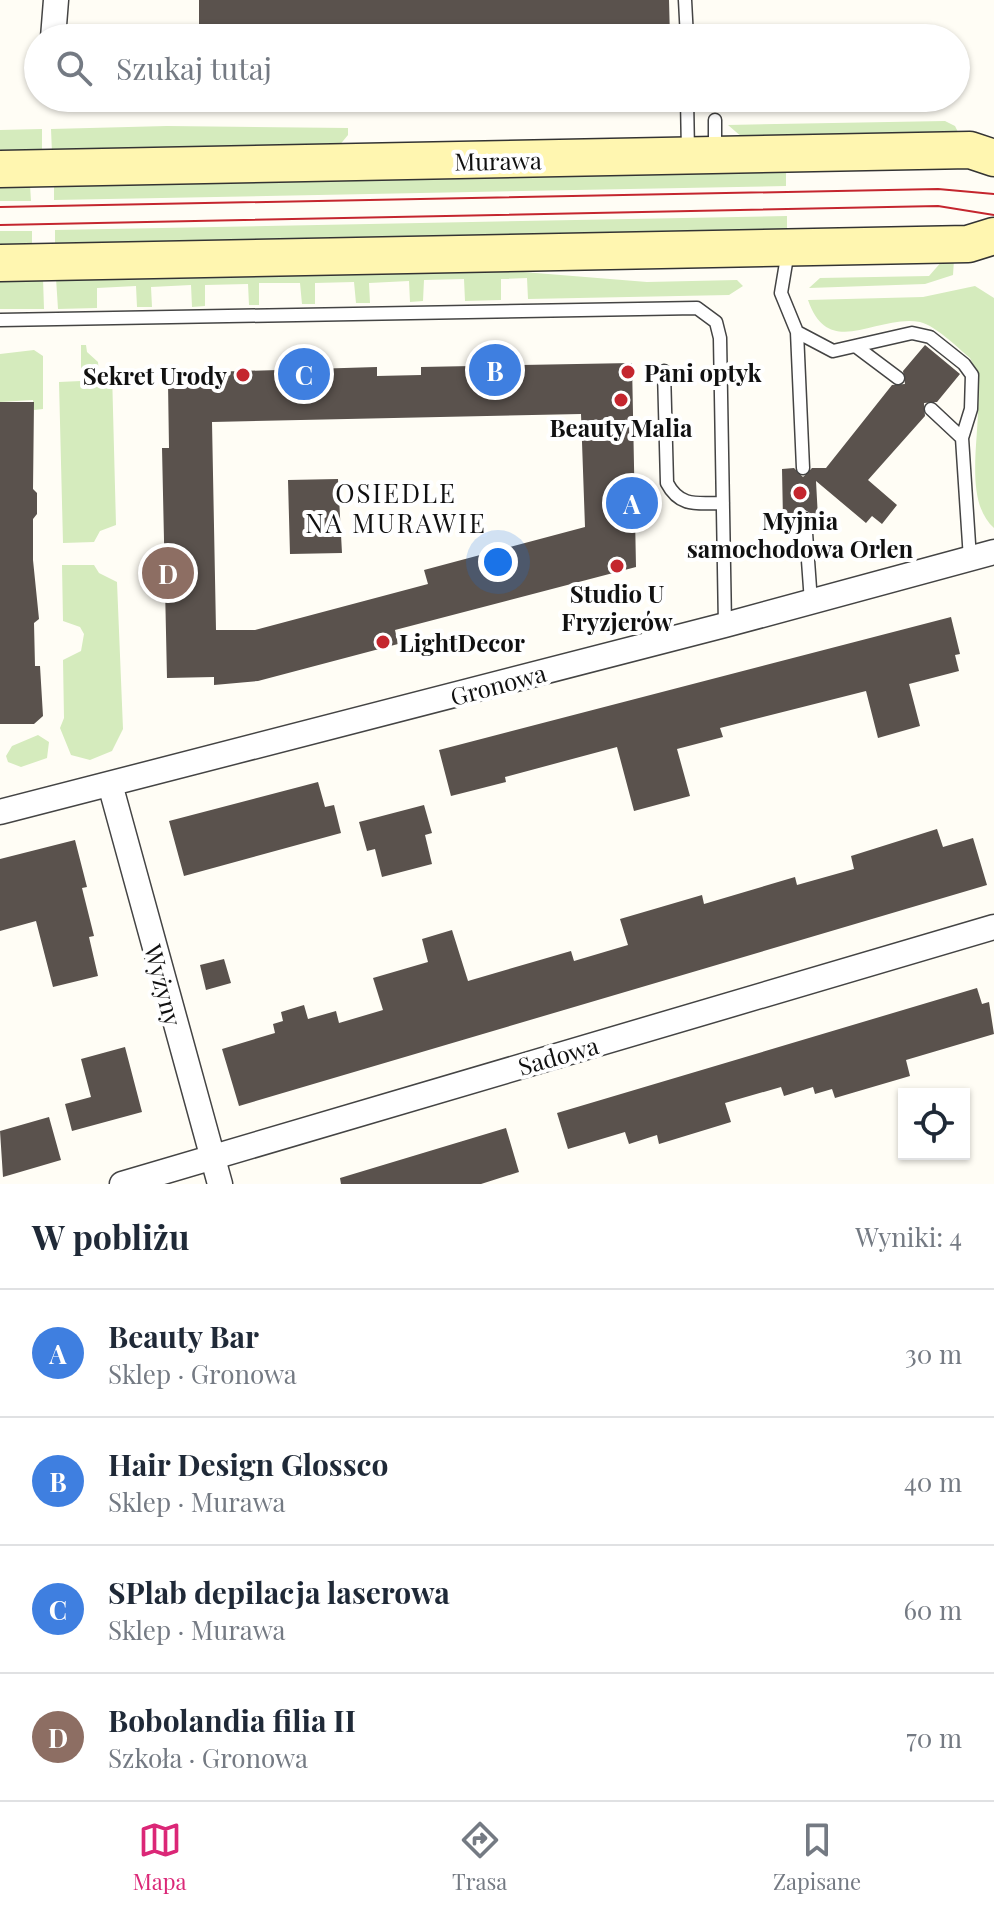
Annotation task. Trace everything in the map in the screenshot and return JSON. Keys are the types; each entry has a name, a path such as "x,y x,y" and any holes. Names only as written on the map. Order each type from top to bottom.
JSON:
{"street":[{"path":"54,24 56,0"},
{"name":"Murawa","path":"0,169 702,156 986,147"},
{"path":"0,263 985,244"},
{"name":"Gronowa","path":"0,812 725,625 994,552"},
{"name":"Wyżyny","path":"110,784 220,1184"},
{"name":"Sadowa","path":"122,1184 994,927"}],"lane":[{"path":"685,0 686,24"},
{"path":"691,112 702,156"},
{"path":"702,156 715,120"},
{"path":"788,248 781,293 797,332 803,468"},
{"path":"0,320 697,308 716,322 720,338 725,625"},
{"path":"797,332 833,351 858,348 912,333 930,337 964,364 972,375 973,389 962,438 970,559"},
{"path":"858,348 898,378"},
{"path":"664,371 667,483 674,496 686,503 723,503"},
{"path":"931,409 962,438"},
{"path":"805,519 811,602"}],"green space":[{"path":"945,121 955,126 958,132 743,138 728,125"},
{"path":"167,126 348,128 348,135 338,147 52,153 51,129"},
{"path":"42,129 42,153 0,154 0,130"},
{"path":"786,170 786,186 54,200 54,185"},
{"path":"30,185 31,201 0,201 0,186"},
{"path":"787,216 787,229 55,243 55,230"},
{"path":"0,231 32,231 32,244 0,244"},
{"path":"943,260 954,260 953,275 925,284 809,288 820,278 929,276"},
{"path":"499,270 647,282 737,280 743,286 729,295 528,299 527,278 501,279 501,300 465,301 464,279 424,280 423,301 410,302 409,281 369,283 370,303 356,303 354,282 315,283 315,304 302,304 300,283 259,283 259,305 249,305 248,284 205,285 205,306 192,307 191,285 151,287 152,307 137,307 136,286 97,288 97,308 58,309 56,278"},
{"path":"43,278 44,309 0,309 0,279"},
{"path":"975,286 994,298 994,528 982,512 977,492 978,398 970,358 939,332 920,322 903,321 841,332 828,328 817,318 808,300 923,297"},
{"path":"81,345 86,345 87,352 98,362 99,373 112,372 116,525 100,531 94,542 63,543 59,382 81,381"},
{"path":"34,350 43,356 43,409 34,410 33,400 0,402 0,354"},
{"path":"62,565 94,565 99,573 117,582 123,729 112,751 90,760 71,755 60,728 64,718 63,660 81,651 84,634 80,627 63,621"},
{"path":"38,735 49,742 47,758 21,767 8,762 6,756 12,746"}],"building":[{"path":"199,0 669,0 670,24 199,24"},
{"path":"925,345 960,374 937,402 924,403 925,416 868,480 897,505 882,524 872,516 866,523 816,481 818,518 805,510 796,519 783,519 782,469 794,468 803,477 812,468 826,468 892,385 905,384 903,371"},
{"path":"632,363 636,567 395,630 398,644 258,681 214,685 214,677 167,678 162,448 169,448 168,383 209,382 209,372 377,367 377,376 421,375 421,367","holes":["581,414 585,527 424,570 428,584 255,630 216,630 212,422"]},
{"path":"0,402 34,402 33,489 37,493 37,514 33,519 33,560 39,619 34,623 35,666 40,666 43,716 34,724 0,724"},
{"path":"338,479 342,553 290,554 288,480"},
{"path":"951,617 960,654 955,655 959,671 909,684 920,726 878,738 866,691 720,728 723,737 677,749 690,796 634,811 617,747 505,777 506,782 451,796 439,750"},
{"path":"318,782 325,807 334,805 341,833 184,876 169,821"},
{"path":"424,805 432,833 425,835 432,864 382,877 375,849 367,851 359,822"},
{"path":"937,829 943,847 973,838 987,885 239,1106 222,1049 275,1033 273,1024 283,1021 281,1012 304,1005 308,1019 336,1011 339,1023 383,1010 373,978 428,962 422,939 452,930 468,981 571,951 574,961 628,945 620,919 702,895 704,904 795,877 797,885 854,869 851,856"},
{"path":"75,840 87,887 82,888 94,936 89,937 98,976 53,987 36,921 0,931 0,859"},
{"path":"224,959 231,983 206,990 200,965"},
{"path":"977,988 982,1004 989,1002 994,1034 906,1060 910,1076 835,1098 832,1089 815,1094 813,1087 784,1096 781,1087 725,1103 731,1122 659,1144 657,1135 629,1144 625,1132 568,1149 557,1113"},
{"path":"125,1047 142,1112 72,1131 65,1104 91,1097 81,1059"},
{"path":"49,1117 61,1160 3,1177 0,1131"},
{"path":"506,1128 519,1172 481,1184 341,1184 340,1178"}],"tram line":[{"path":"0,207 938,189 994,194"},
{"path":"0,225 938,206 994,215"}],"place":[{"name":"Hair Design Glossco","path":"495,370"},
{"name":"Pani optyk","path":"628,372"},
{"name":"SPlab depilacja laserowa","path":"304,374"},
{"name":"Sekret Urody","path":"243,375"},
{"name":"Beauty Malia","path":"621,400"},
{"name":"Myjnia samochodowa Orlen","path":"800,493"},
{"name":"Beauty Bar","path":"632,503"},
{"name":"Studio U Fryzjerów","path":"617,566"},
{"name":"Bobolandia filia II","path":"168,573"},
{"name":"LightDecor","path":"383,642"}],"district":[{"name":"OSIEDLE NA MURAWIE","path":"396,507"}]}
